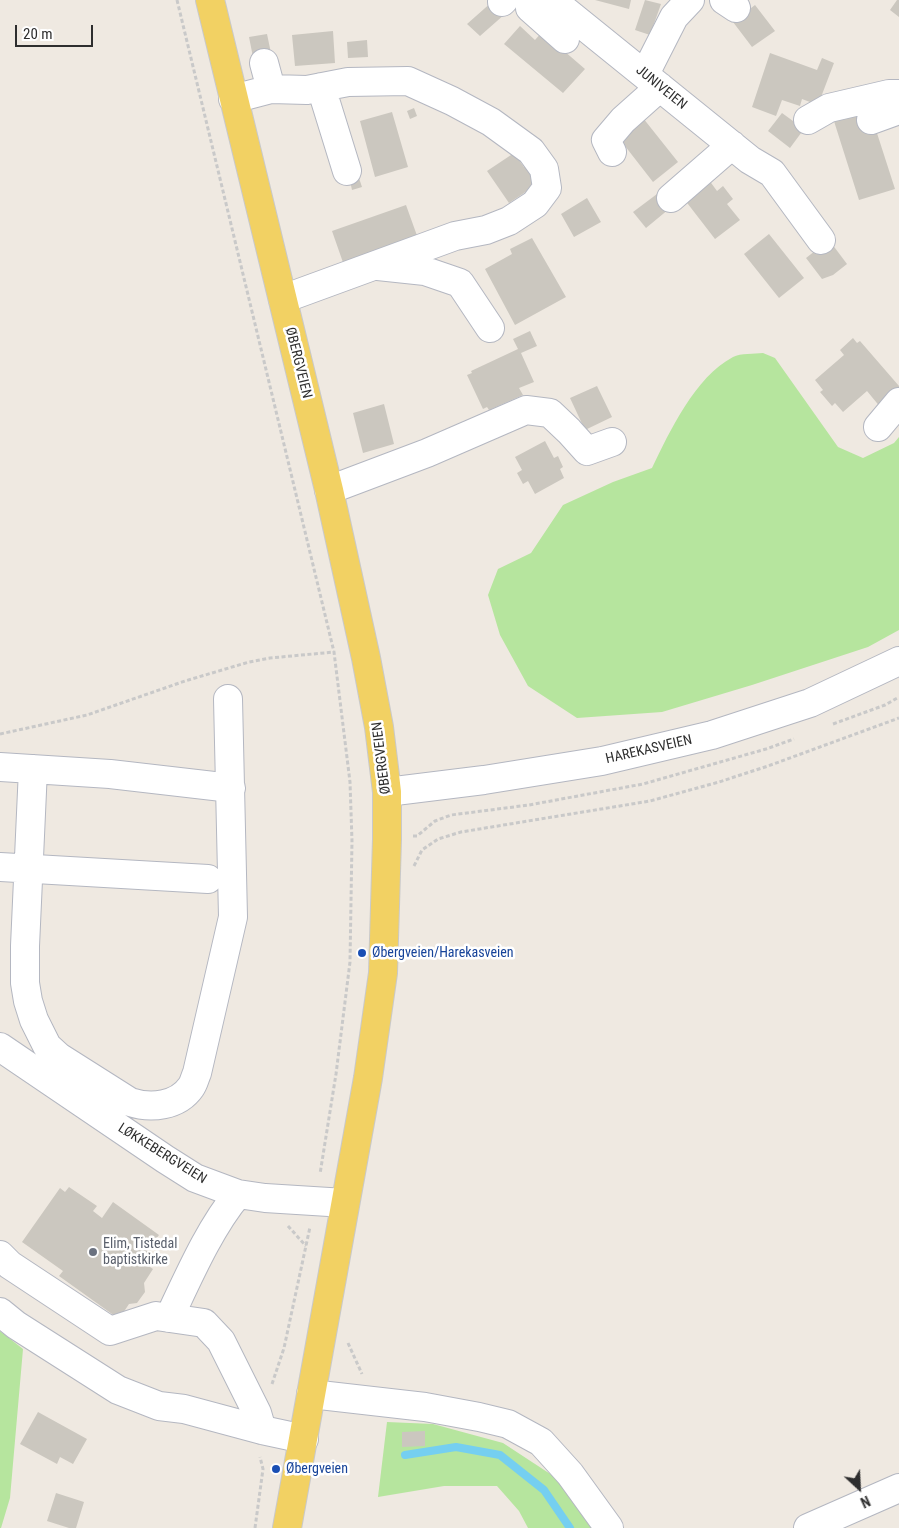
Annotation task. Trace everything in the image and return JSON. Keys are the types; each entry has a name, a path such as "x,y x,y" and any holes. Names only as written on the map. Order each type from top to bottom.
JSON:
{"main road":[{"name":"ØBERGVEIEN","path":"210,0 329,490 368,668 379,727 387,792 388,839 383,973 368,1078 287,1528"}],"street":[{"path":"531,0 530,8 564,38"},
{"name":"JUNIVEIEN","path":"552,0 750,160 772,173 821,240"},
{"path":"612,152 606,140 652,80 674,18 690,0"},
{"path":"233,99 267,76 307,90 348,82 408,81 452,101 491,122 531,151 544,169 547,188 535,204 509,221 486,230 455,236 282,298"},
{"path":"321,87 347,171"},
{"path":"808,120 829,108 889,94 899,94"},
{"path":"871,120 899,110"},
{"path":"671,198 732,145"},
{"path":"374,266 425,272 460,283 490,328"},
{"path":"878,427 899,402"},
{"path":"329,490 427,453 526,410 550,413 587,451 612,442"},
{"name":"HAREKASVEIEN","path":"387,792 484,780 602,761 712,735 810,703 899,661"},
{"path":"32,769 25,936 26,982 31,1011 42,1039 59,1057 130,1102 143,1106 157,1106 176,1100 182,1097 192,1086 197,1073 233,917 228,699"},
{"path":"0,767 110,774 231,788"},
{"path":"0,867 208,878"},
{"name":"LØKKEBERGVEIEN","path":"0,1047 195,1178 238,1194 265,1198 345,1203"},
{"path":"169,1318 190,1274 222,1216 238,1194"},
{"path":"0,1255 10,1264 110,1331 156,1316 204,1323 221,1341 257,1413 262,1430"},
{"path":"0,1312 16,1325 118,1390 159,1406 184,1409 304,1439"},
{"path":"311,1394 425,1407 508,1424 541,1442 570,1474 609,1528"},
{"path":"808,1528 899,1488"}],"path":[{"path":"177,0 334,652 350,782 352,840"},
{"path":"0,734 87,715 185,681 249,662 270,658 334,652"},
{"path":"412,873 422,850 438,839 461,832 650,801 720,782 899,718"},
{"path":"347,1341 356,1363 368,1383 389,1403"}],"green space":[{"path":"763,353 775,358 838,447 863,458 894,443 899,437 899,630 868,647 662,712 577,718 528,686 500,635 488,595 498,569 531,553 563,505 613,482 652,468 685,406 707,378 719,366 733,357 744,354"},
{"path":"0,1331 23,1349 10,1498 1,1528 0,1528"},
{"path":"387,1422 433,1424 503,1443 564,1483 595,1528 528,1528 519,1511 497,1486 444,1486 378,1497"}],"building":[{"path":"595,0 631,0 629,9"},
{"path":"645,0 661,4 650,35 635,30"},
{"path":"899,0 899,17 890,10"},
{"path":"493,1 505,14 480,36 467,24"},
{"path":"755,5 775,31 752,47 733,22"},
{"path":"520,26 535,40 542,32 585,69 563,93 504,44"},
{"path":"333,31 335,63 295,66 292,35"},
{"path":"267,34 272,58 254,62 249,37"},
{"path":"367,40 368,57 348,58 347,42"},
{"path":"770,53 817,70 822,58 834,63 818,105 802,99 800,106 782,100 776,116 752,107"},
{"path":"414,108 417,116 410,119 407,111"},
{"path":"862,109 875,127 895,189 859,200 833,118"},
{"path":"392,112 408,167 375,177 360,121"},
{"path":"782,113 804,129 790,148 768,131"},
{"path":"643,118 678,162 653,182 618,137"},
{"path":"514,153 524,167 526,166 532,174 530,176 536,185 509,203 487,171"},
{"path":"706,176 717,191 723,186 733,199 727,204 740,220 715,239 681,195"},
{"path":"359,178 362,187 352,190 350,181"},
{"path":"657,194 669,209 646,228 633,212"},
{"path":"587,198 601,222 574,237 561,214"},
{"path":"406,205 420,244 346,271 332,231"},
{"path":"769,234 804,278 779,298 744,254"},
{"path":"532,238 566,297 515,325 485,269 512,254 510,249"},
{"path":"829,240 847,264 833,275 822,279 806,258"},
{"path":"530,331 537,346 521,353 534,382 519,388 523,395 489,410 487,407 483,409 467,375 472,373 471,371 518,349 513,339"},
{"path":"853,338 857,343 860,341 899,386 899,392 881,408 867,391 843,412 835,403 832,406 820,392 823,390 815,380 844,355 840,350"},
{"path":"597,386 612,417 585,430 570,398"},
{"path":"384,404 394,444 363,453 353,413"},
{"path":"545,441 554,458 558,456 563,467 560,469 564,478 535,494 528,481 523,484 517,473 522,470 515,457"},
{"name":"Elim, Tistedal baptistkirke","path":"69,1187 97,1206 93,1211 102,1218 113,1202 159,1235 147,1251 151,1253 144,1263 153,1269 144,1283 145,1292 137,1303 129,1304 119,1319 59,1276 63,1271 22,1242 60,1188 65,1192"},
{"path":"38,1412 87,1439 73,1464 60,1457 57,1464 20,1444"},
{"path":"425,1431 425,1446 402,1447 402,1432"},
{"path":"56,1493 84,1502 76,1528 69,1528 47,1521"}],"waterway":[{"path":"405,1455 456,1447 500,1455 544,1490 570,1528"}],"place":[{"name":"Øbergveien/Harekasveien","path":"362,953"},
{"name":"Elim, Tistedal baptistkirke","path":"93,1252"},
{"name":"Øbergveien","path":"276,1469"}]}
